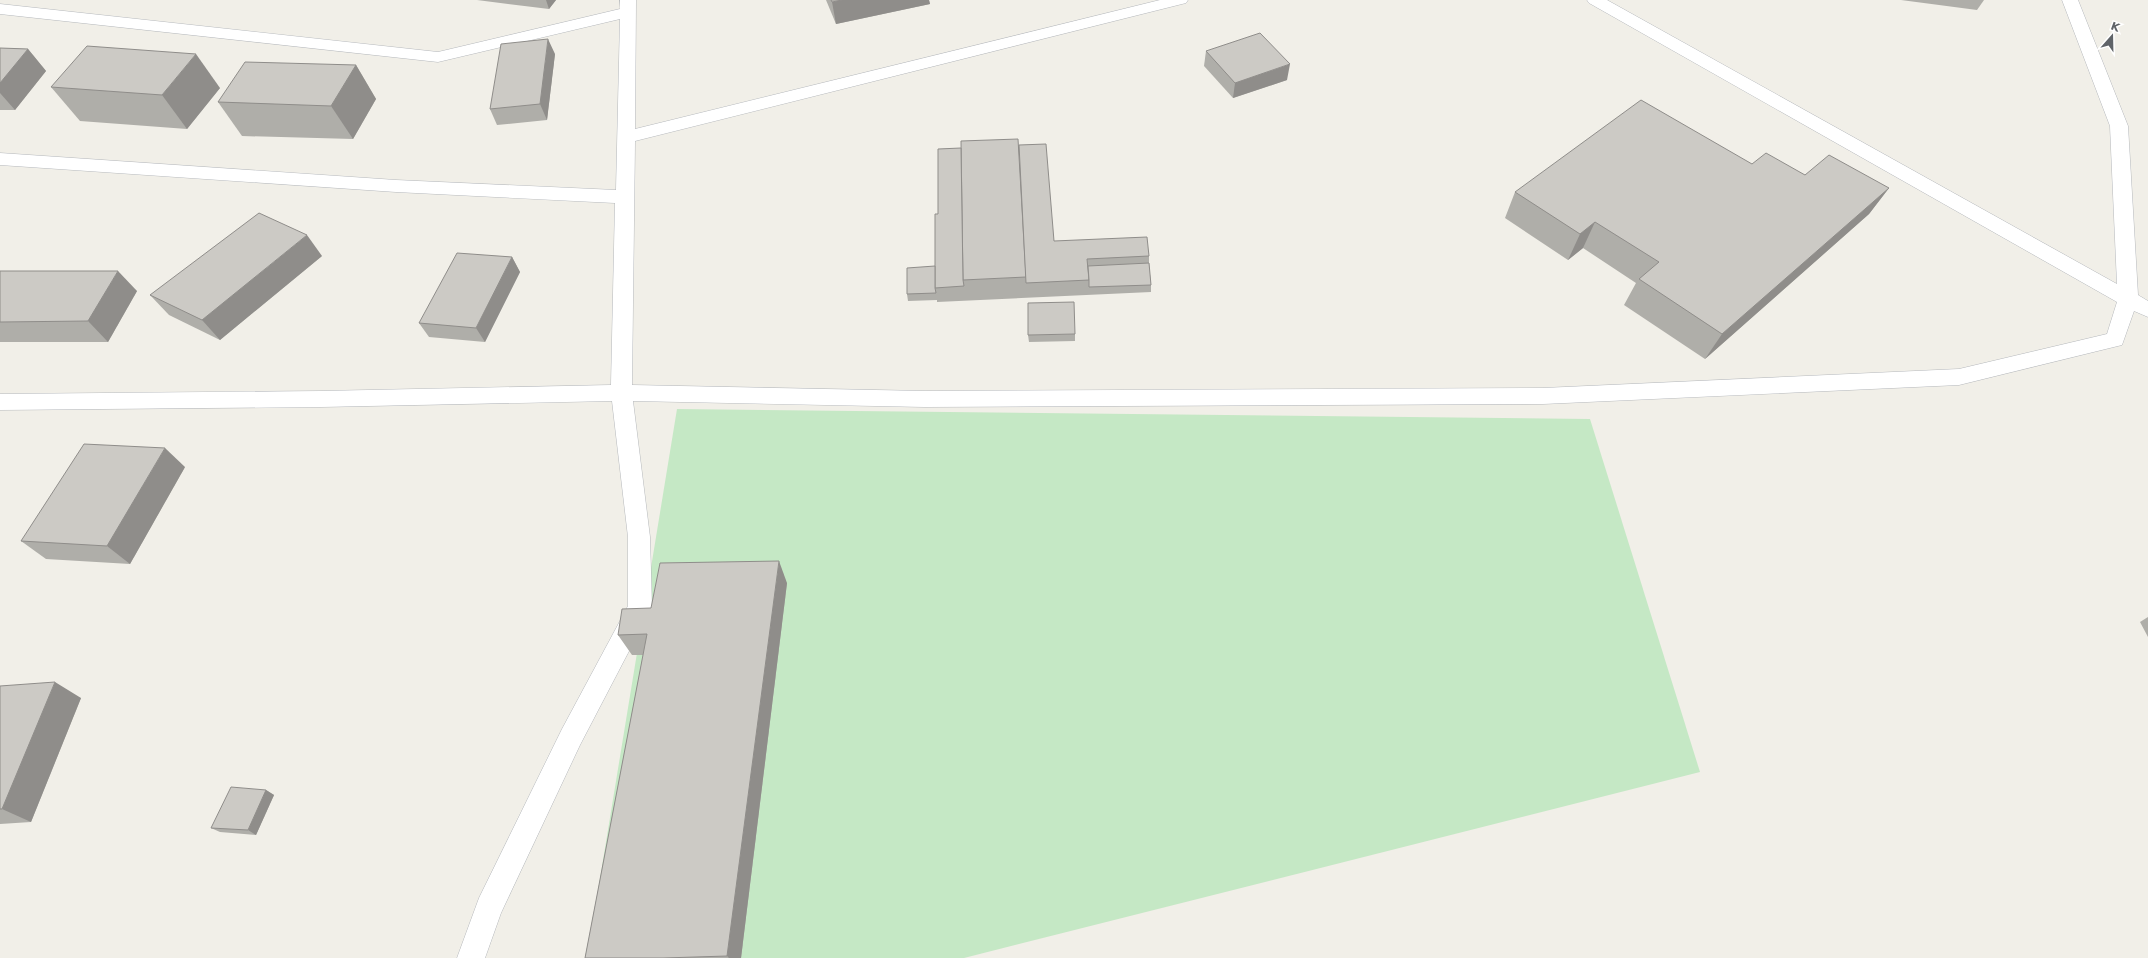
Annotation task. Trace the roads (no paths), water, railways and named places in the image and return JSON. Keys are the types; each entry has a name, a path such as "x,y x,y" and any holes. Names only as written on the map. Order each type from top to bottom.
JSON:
{"street":[{"path":"626,137 1180,0"},
{"path":"1594,0 2148,310"},
{"path":"0,402 329,399 621,393 925,399 1543,396 1959,377 2115,340 2128,298 2119,126 2070,0"},
{"path":"0,9 438,58 628,6 621,393 640,537 640,607 571,737 489,908 471,958"},
{"path":"0,159 396,186 625,197"}]}
